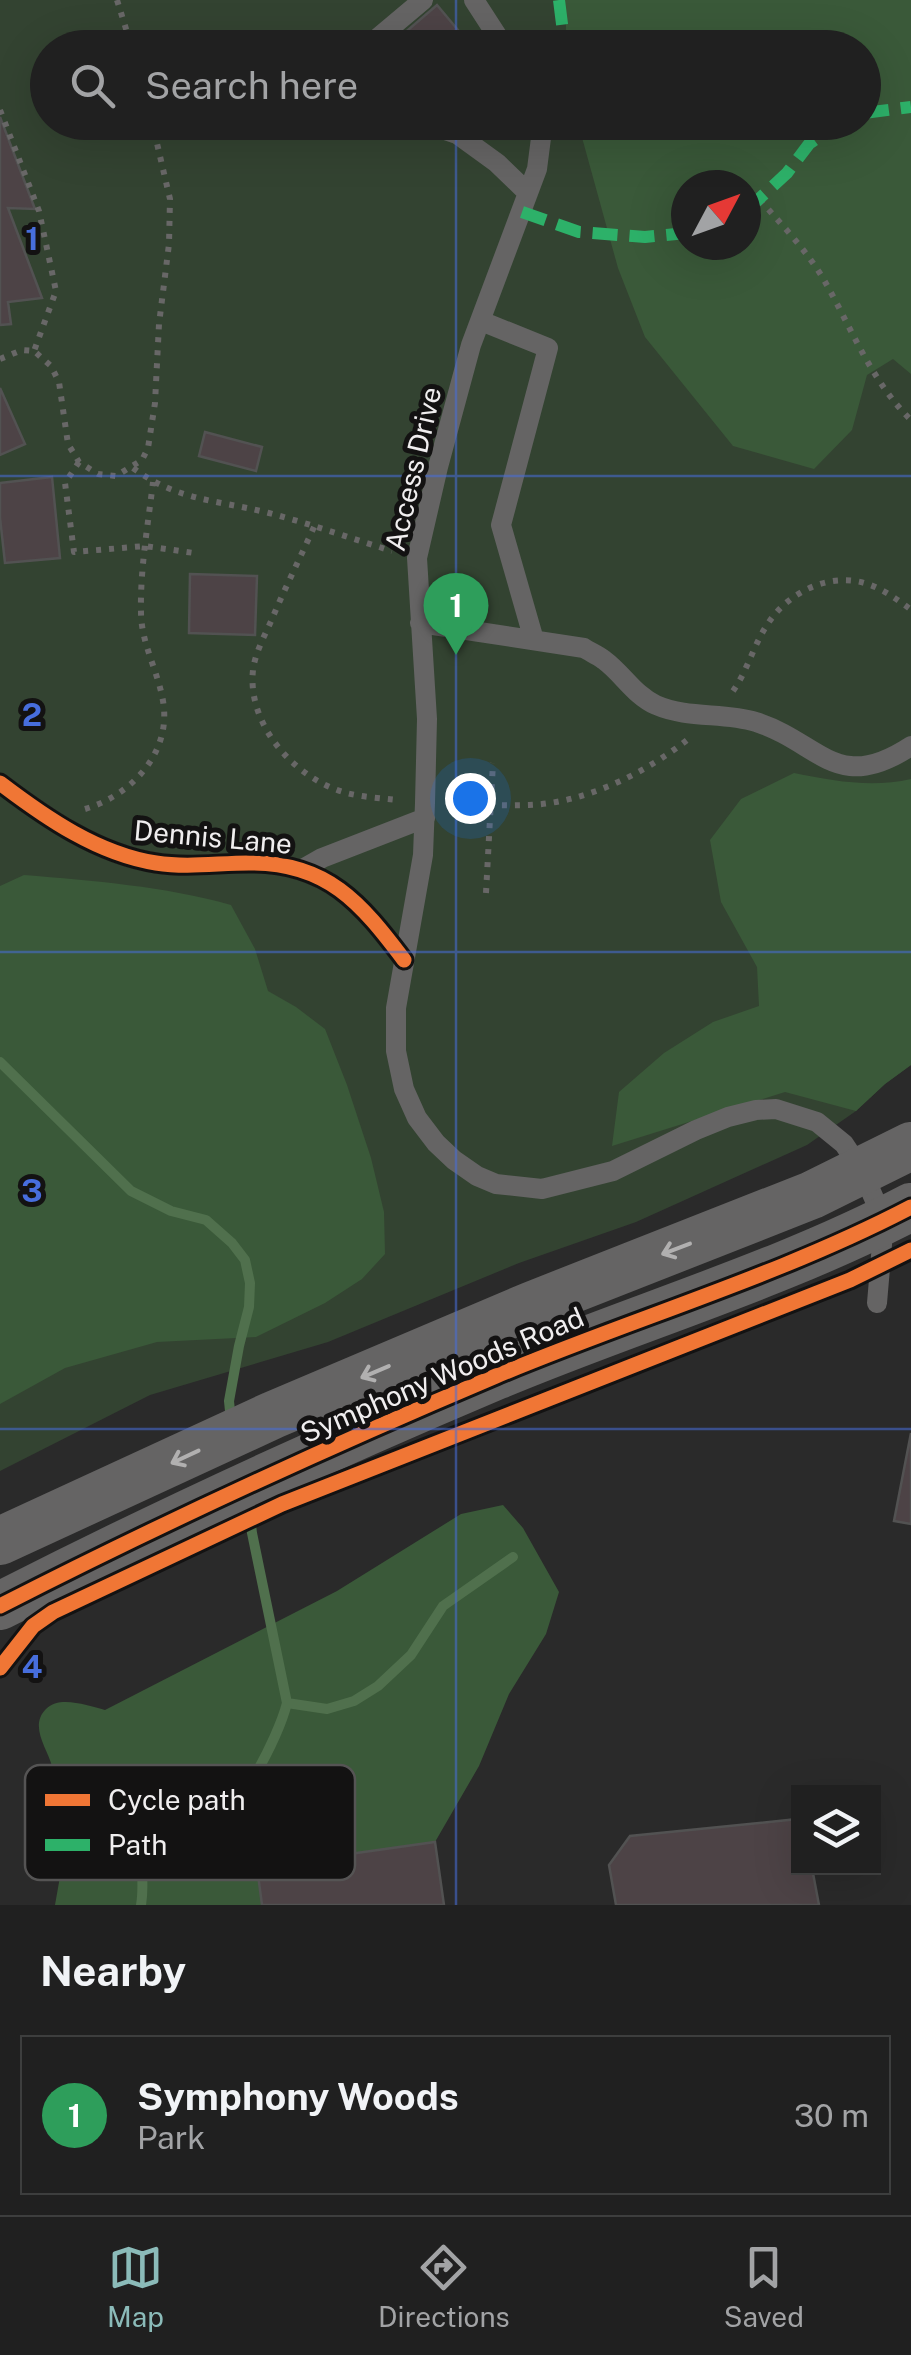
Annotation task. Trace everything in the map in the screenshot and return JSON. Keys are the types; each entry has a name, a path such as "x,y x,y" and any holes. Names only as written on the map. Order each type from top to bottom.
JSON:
{"street":[{"name":"Symphony Woods Road","path":"0,1606 281,1471 497,1376 787,1264 883,1198 911,1146"},
{"name":"Symphony Woods Road","path":"0,1541 273,1416 530,1306 812,1195 883,1198"}],"lane":[{"path":"388,30 424,0"},
{"path":"474,0 494,30"},
{"path":"464,140 497,163 528,193"},
{"name":"Access Drive","path":"404,960 422,855 425,810 427,719 417,558 472,345 537,169 541,140"},
{"path":"481,321 548,348 501,525 534,640"},
{"path":"420,623 584,648 604,659 638,695 656,705 679,712 756,722 846,767 890,759 911,746"},
{"name":"Dennis Lane","path":"0,783 77,835 115,853 156,863 208,866 247,862 277,864 310,873 342,890 370,916 404,960"},
{"path":"300,870 425,810"},
{"path":"404,960 396,1008 396,1051 404,1089 417,1118 454,1160 496,1184 542,1189 613,1171 728,1117 756,1110 776,1110 817,1122 844,1144 883,1198 877,1303"}],"path":[{"path":"118,0 127,30"},
{"path":"0,110 39,211 56,291 34,351"},
{"path":"0,359 22,350 34,351 52,366 59,382 68,444 80,462 98,474 116,476 142,460 148,448 155,402 169,244 170,199 156,140"},
{"path":"761,201 822,276 888,395 911,420"},
{"path":"80,462 65,483 74,552 146,546 194,553"},
{"path":"134,468 176,493 269,513 417,558"},
{"path":"51,818 96,806 118,795 152,761 163,736 164,703 140,616 152,482"},
{"path":"314,527 262,641 253,671 256,703 265,728 282,754 309,776 343,792 425,810 532,805 572,798 614,784 677,748 738,685 767,624 781,606 816,586 857,581 894,596 910,609"},
{"path":"486,893 494,763"}],"green space":[{"path":"0,0 911,0 911,1065 807,1145 636,1222 519,1263 328,1342 150,1395 0,1471"},
{"path":"560,0 911,0 911,374 893,359 867,375 852,430 814,469 733,446 645,337 618,268 583,140 881,140 881,30 566,30"},
{"path":"794,773 867,783 911,779 911,1065 856,1111 785,1092 612,1146 619,1092 664,1053 713,1022 759,1006 757,967 721,902 710,840 741,799"},
{"path":"24,875 155,889 231,905 255,949 268,991 325,1029 371,1158 384,1212 385,1254 362,1279 325,1303 256,1337 157,1342 65,1368 0,1404 0,886"},
{"path":"503,1505 523,1528 559,1592 546,1634 509,1694 479,1766 435,1842 355,1853 355,1765 52,1765 39,1723 52,1705 66,1702 105,1710 337,1591 461,1514"},
{"path":"59,1880 259,1880 262,1905 55,1905"}],"building":[{"path":"437,5 458,30 408,30"},
{"path":"0,117 35,209 8,208 42,298 8,302 11,324 0,325"},
{"path":"0,388 25,444 0,455"},
{"path":"205,432 262,447 256,471 199,456"},
{"path":"52,477 60,558 5,563 0,483"},
{"path":"190,574 257,576 255,635 189,633"},
{"path":"911,1433 911,1524 894,1521"},
{"path":"791,1820 791,1875 813,1875 819,1905 616,1905 609,1865 630,1836"},
{"path":"435,1842 444,1905 262,1905 259,1880 355,1880 355,1853"}],"waterway":[{"path":"0,1062 131,1191 171,1211 206,1220 245,1260 250,1283 249,1307 229,1401 231,1421"},
{"path":"248,1500 287,1703 260,1765"},
{"path":"287,1703 327,1709 354,1701 378,1686 411,1655 443,1606 513,1557"},
{"path":"141,1905 143,1880"}],"marked path":[{"path":"559,0 563,30"},
{"path":"881,111 911,107"},
{"path":"761,197 814,140"},
{"path":"522,212 579,232 645,237 671,234"}],"cycle path":[{"path":"0,783 74,833 114,852 180,865 276,865 321,878 357,904 404,960"},
{"path":"0,1606 184,1515 370,1430 548,1355 810,1254 911,1207"},
{"path":"0,1668 33,1626 53,1612 282,1504 850,1280 911,1250"}],"place":[{"name":"Symphony Woods","path":"456,655"}]}
